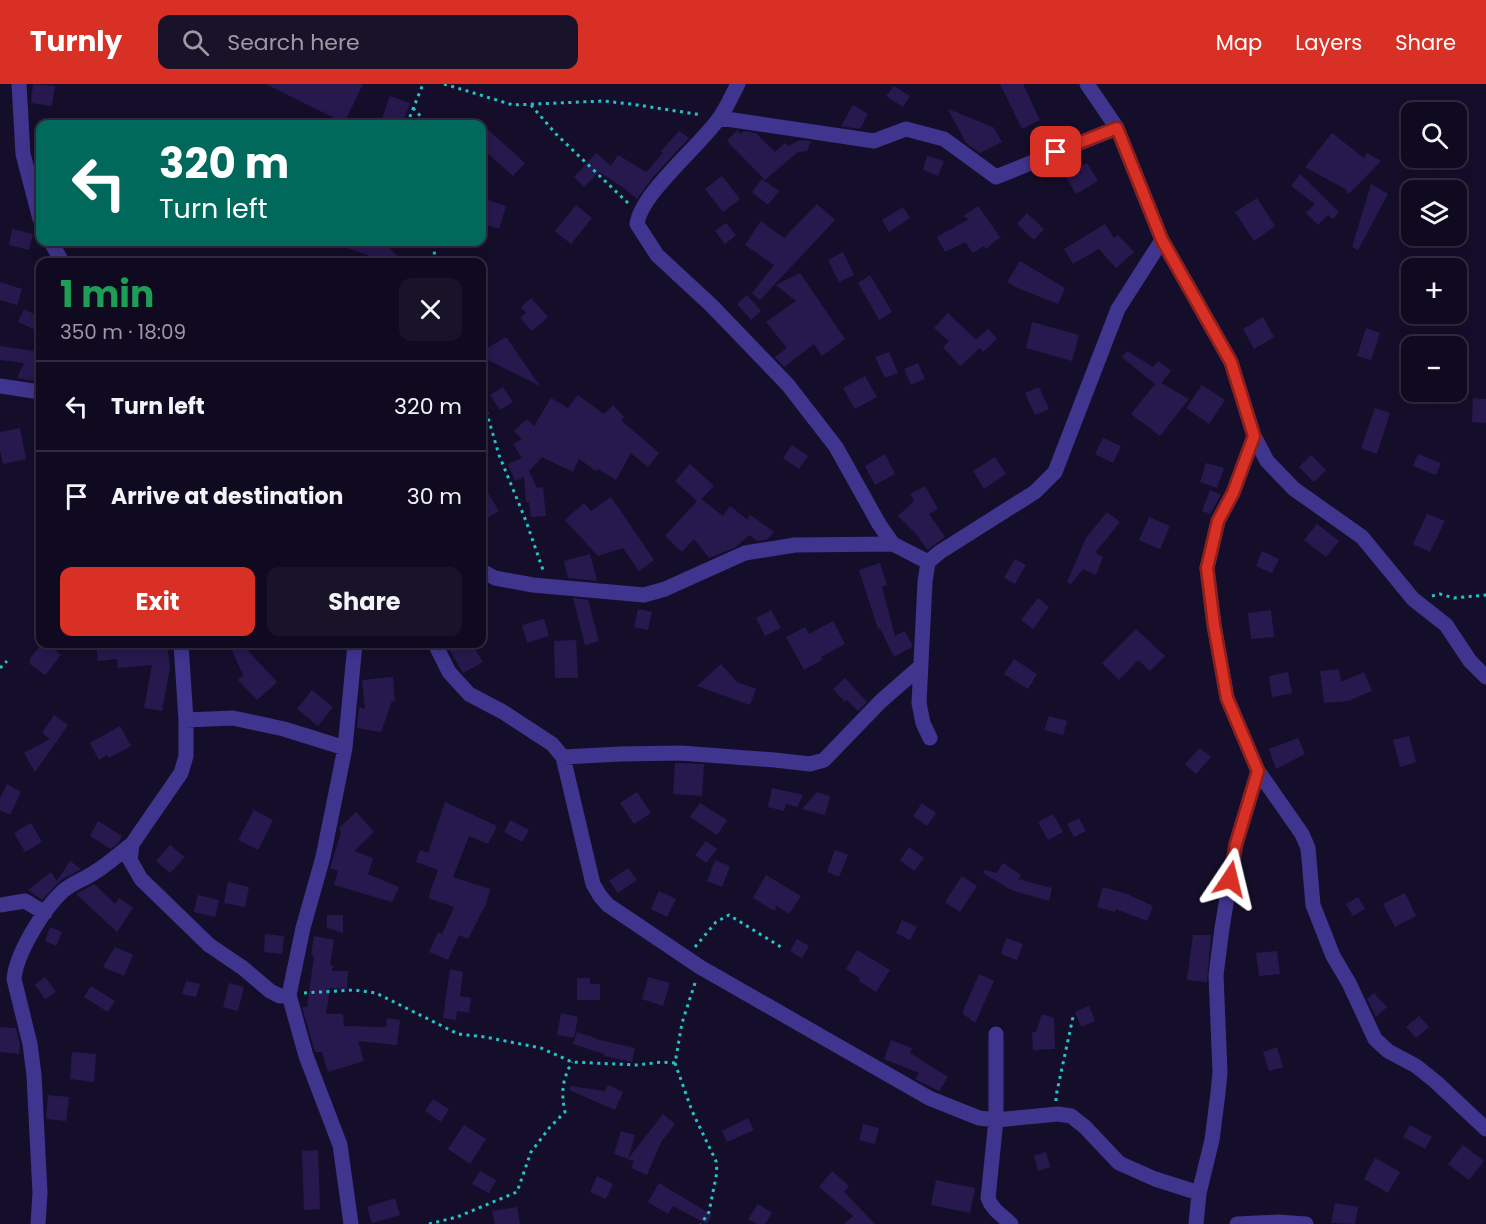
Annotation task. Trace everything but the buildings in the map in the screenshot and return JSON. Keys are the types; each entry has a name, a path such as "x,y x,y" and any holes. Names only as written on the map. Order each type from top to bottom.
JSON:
{"street":[{"path":"19,84 23,154 36,204"},
{"path":"738,84 720,118 669,174 638,213 637,224 657,255 712,306 788,385 836,447 879,524 893,544 928,562"},
{"path":"1087,84 1117,128 1162,240 1231,362 1254,436 1267,461 1294,489 1362,537 1413,599 1446,625 1470,661 1486,677"},
{"path":"720,118 874,141 906,129 944,139 996,177 1117,128"},
{"path":"930,738 923,723 919,703 928,562 1035,492 1054,472 1118,309 1162,240"},
{"path":"0,386 36,392"},
{"path":"1254,436 1233,493 1218,521 1207,568 1227,698 1258,771 1302,834 1308,848 1313,905 1333,956 1349,983 1375,1039 1388,1051 1416,1066 1436,1082 1486,1129"},
{"path":"486,573 495,578 549,587 644,595 745,553 795,545 893,544"},
{"path":"38,1224 40,1193 34,1075 30,1044 14,979 17,962 45,913 63,890 97,871 132,844 181,773 186,756 181,648"},
{"path":"351,1224 340,1145 306,1056 289,995 303,928 323,857 345,748 355,648"},
{"path":"437,648 449,672 469,694 552,744 563,757 593,884 608,905 694,962 929,1098 979,1118 996,1120 1058,1114 1071,1116 1085,1126 1119,1163 1198,1193"},
{"path":"563,757 681,753 810,764 824,760 881,701 921,666"},
{"path":"186,720 233,718 284,729 345,748"},
{"path":"1196,1224 1198,1193 1212,1140 1220,1072 1216,975 1221,928 1236,844 1258,771"},
{"path":"132,844 130,860 134,871 209,945 270,991 280,996 289,995"},
{"path":"0,905 25,901 45,913"},
{"path":"996,1034 996,1120 988,1198 995,1211 1011,1224"},
{"path":"1237,1224 1278,1222 1306,1224"}],"path":[{"path":"408,120 423,84"},
{"path":"444,84 513,105 603,101 720,118"},
{"path":"531,105 556,134 638,213"},
{"path":"413,108 424,120"},
{"path":"486,411 499,455 526,521 549,587"},
{"path":"1413,599 1440,594 1454,598 1486,596"},
{"path":"0,668 7,661"},
{"path":"710,1224 703,1222 709,1212 716,1179 716,1161 692,1111 675,1063 697,944 716,922 729,915 782,947"},
{"path":"289,995 354,990 376,993 458,1034 485,1036 541,1048 572,1062 637,1065 675,1063"},
{"path":"1058,1114 1056,1095 1073,1017"},
{"path":"429,1224 457,1217 517,1192 531,1152 565,1112 561,1094 565,1075 572,1062"}],"route":[{"path":"1056,152 1117,128 1162,240 1231,362 1254,436 1233,493 1218,521 1207,568 1227,698 1258,771 1236,844 1230,879"}]}
